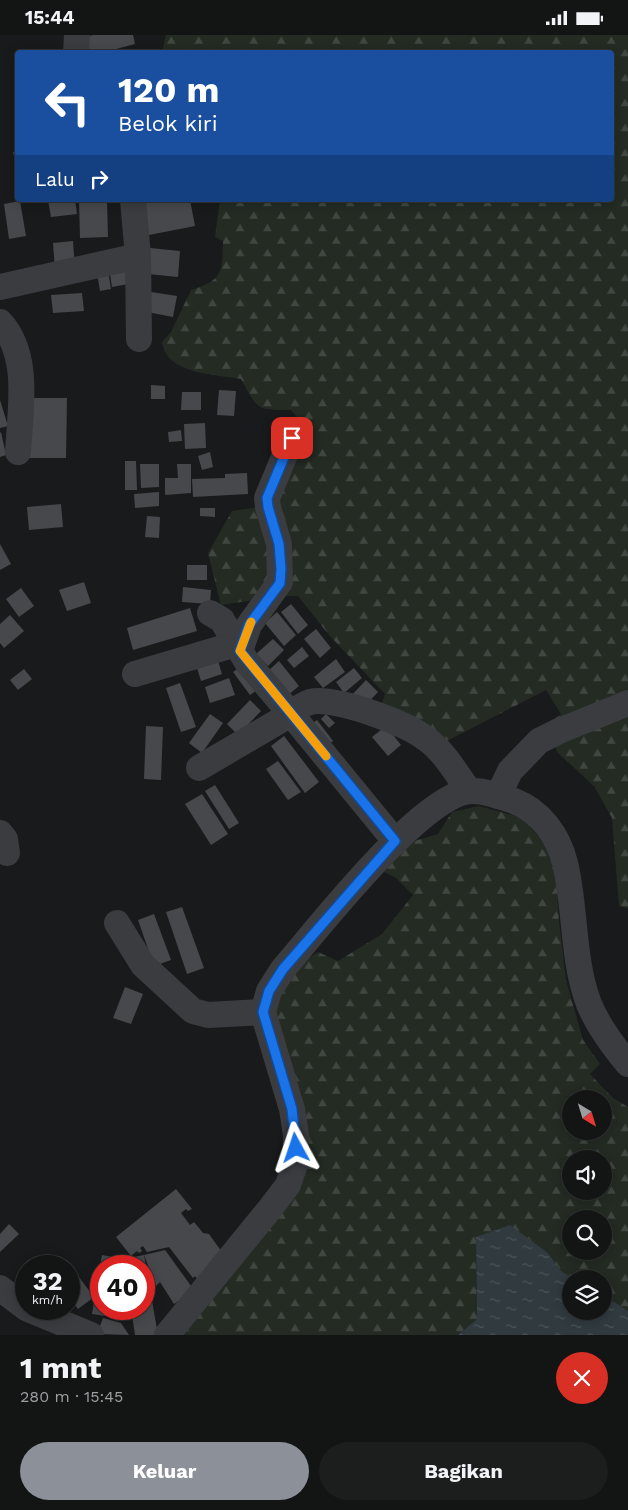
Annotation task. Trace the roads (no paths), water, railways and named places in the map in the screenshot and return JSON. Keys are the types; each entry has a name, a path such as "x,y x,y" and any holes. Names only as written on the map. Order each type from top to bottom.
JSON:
{"street":[{"path":"76,50 77,35"},
{"path":"133,202 138,256 139,339"},
{"path":"0,287 138,256"},
{"path":"0,322 13,341 22,381 18,452"},
{"path":"238,648 249,625 280,583 279,544 267,498 292,438"},
{"path":"210,613 222,621 238,648 395,841"},
{"path":"135,674 238,648"},
{"path":"199,768 311,701 325,701 388,719 425,738 448,761 469,791"},
{"path":"498,796 510,771 539,741 628,703"},
{"path":"167,1335 288,1185 296,1161 296,1135 292,1109 263,1012 269,991 283,969 395,841 447,801 469,791 498,796 524,805 543,820 555,839 564,861 583,980 589,1004 604,1033 628,1064"},
{"path":"117,923 143,965 193,1011 208,1015 263,1012"},
{"path":"0,1288 15,1299"},
{"path":"55,1320 91,1335"}],"water":[{"path":"510,1225 548,1253 562,1272 562,1320 612,1320 612,1300 628,1311 628,1335 458,1335 477,1319 476,1237"}]}
